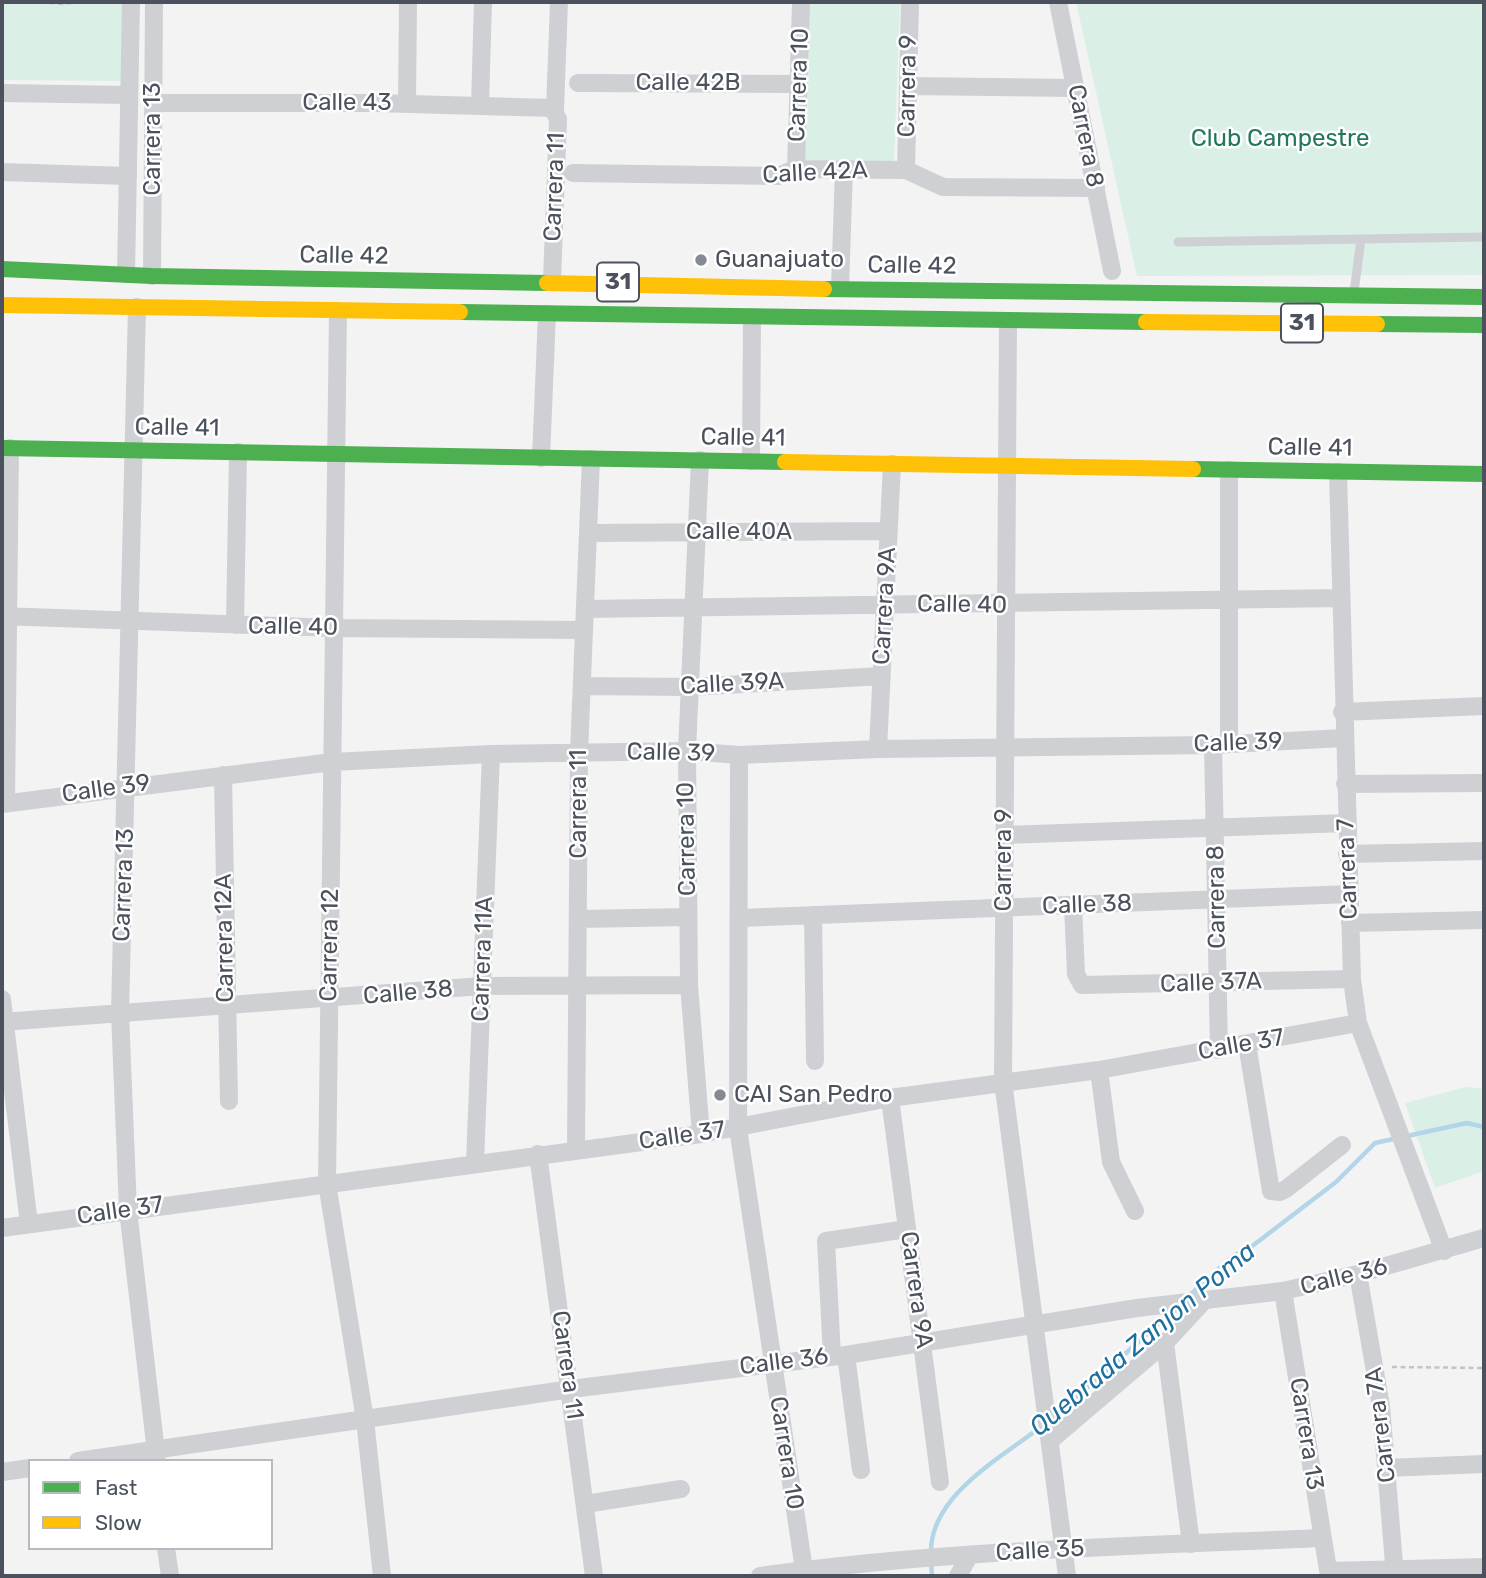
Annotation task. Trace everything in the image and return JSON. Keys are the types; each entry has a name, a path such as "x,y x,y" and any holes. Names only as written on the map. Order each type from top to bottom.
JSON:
{"main road":[{"name":"Calle 42","path":"2,269 152,276 1484,297"},
{"name":"31","path":"2,305 1008,321 1484,325"},
{"name":"Calle 41","path":"6,448 1484,474"}],"street":[{"name":"Carrera 13","path":"126,274 131,2"},
{"name":"Carrera 13","path":"152,276 154,2"},
{"path":"407,104 408,2"},
{"path":"480,105 483,2"},
{"name":"Carrera 11","path":"552,281 558,119 548,108 559,2"},
{"name":"Carrera 10","path":"796,169 801,2"},
{"name":"Carrera 9","path":"906,170 910,2"},
{"name":"Carrera 8","path":"1058,2 1112,271"},
{"name":"Calle 42B","path":"578,83 799,84"},
{"path":"908,86 1075,88"},
{"path":"2,93 128,94"},
{"name":"Calle 43","path":"153,103 374,103 548,108"},
{"name":"Calle 42A","path":"573,173 778,176 796,169 906,170 943,187 1096,188"},
{"path":"840,286 844,170"},
{"path":"2,172 128,176"},
{"name":"Carrera 13","path":"137,307 120,1013 128,1210 156,1455"},
{"name":"Carrera 12","path":"338,311 327,1183 365,1420 383,1576"},
{"path":"541,457 547,314"},
{"path":"751,461 752,317"},
{"name":"Carrera 9","path":"1008,321 1003,1081 1067,1576"},
{"path":"4,803 6,448"},
{"path":"235,625 238,452"},
{"name":"Carrera 11","path":"576,1149 579,753 592,458"},
{"name":"Carrera 10","path":"700,460 699,532 687,751 690,985 701,1134"},
{"name":"Carrera 9A","path":"878,749 892,464"},
{"name":"Carrera 8","path":"1219,1050 1216,828 1230,601 1229,470"},
{"name":"Carrera 7","path":"1338,472 1342,712 1352,979 1358,1023 1444,1251"},
{"name":"Calle 40A","path":"590,533 889,531"},
{"name":"Calle 40","path":"584,609 885,604 1006,606 1340,598"},
{"name":"Calle 40","path":"4,616 334,628 583,630"},
{"name":"Calle 39A","path":"583,686 690,687 882,676"},
{"path":"1342,712 1484,706"},
{"name":"Calle 39","path":"4,803 332,762 491,754 687,751 739,755 878,749 1221,744 1343,738"},
{"name":"Carrera 11A","path":"475,1163 491,754"},
{"name":"Carrera 10","path":"739,755 741,918 736,1048 738,1128 804,1570"},
{"name":"Carrera 12A","path":"223,775 229,1101"},
{"path":"1345,784 1484,783"},
{"path":"1005,835 1346,823"},
{"path":"1347,854 1484,851"},
{"name":"Calle 38","path":"741,918 1349,894"},
{"name":"Calle 37A","path":"1073,905 1076,974 1082,985 1352,979"},
{"path":"813,915 815,1061"},
{"path":"579,919 688,917"},
{"path":"1350,923 1484,920"},
{"name":"Calle 38","path":"3,1022 482,986 690,985"},
{"path":"2,999 29,1224"},
{"name":"Calle 37","path":"2,1228 701,1134 890,1098 1099,1070 1358,1023"},
{"path":"1247,1044 1271,1191 1280,1192 1286,1189 1342,1145"},
{"path":"1099,1070 1111,1162 1135,1211"},
{"name":"Carrera 9A","path":"890,1098 940,1482"},
{"name":"Carrera 11","path":"538,1154 594,1576"},
{"path":"861,1470 839,1356 826,1241 907,1229"},
{"name":"Calle 36","path":"104,1459 156,1455 365,1420 571,1390 839,1356 1137,1308 1283,1292 1444,1251 1484,1238"},
{"name":"Carrera 7A","path":"1358,1274 1387,1468 1395,1574"},
{"name":"Carrera 13","path":"1283,1292 1329,1574"},
{"path":"1050,1434 1166,1343 1196,1303"},
{"path":"1166,1343 1191,1544"},
{"path":"1387,1468 1484,1464"},
{"path":"2,1472 28,1468"},
{"path":"585,1504 681,1489"},
{"name":"Calle 35","path":"760,1576 911,1560 1063,1549 1322,1538"},
{"path":"166,1550 170,1576"},
{"path":"957,1576 970,1556"},
{"path":"1329,1574 1395,1574 1484,1567"}],"lane":[{"path":"1178,242 1484,237"},
{"path":"1354,295 1362,239"}],"path":[{"path":"41,2 80,2"},
{"path":"1374,1367 1484,1368"}],"green space":[{"path":"2,2 124,2 121,81 2,80"},
{"path":"809,2 900,2 894,163 803,160"},
{"name":"Club Campestre","path":"1076,2 1484,2 1484,275 1137,276"},
{"path":"1466,1087 1484,1089 1484,1171 1435,1188 1405,1103"}],"waterway":[{"name":"Quebrada Zanjon Poma","path":"1407,1136 1467,1123 1484,1127"},
{"name":"Quebrada Zanjon Poma","path":"1190,1295 1233,1256 1251,1247 1336,1182 1375,1143 1398,1138"},
{"name":"Quebrada Zanjon Poma","path":"1052,1419 1173,1311"},
{"name":"Quebrada Zanjon Poma","path":"931,1554 934,1533 954,1496 988,1465 1042,1426"},
{"name":"Quebrada Zanjon Poma","path":"931,1562 932,1576"}],"traffic: fast":[{"path":"2,269 152,276 547,283"},
{"path":"824,289 1484,297"},
{"path":"460,312 1146,322"},
{"path":"1377,324 1484,325"},
{"path":"2,448 785,462"},
{"path":"1193,469 1484,474"}],"traffic: slow":[{"path":"547,283 824,289"},
{"path":"2,305 460,312"},
{"path":"1146,322 1377,324"},
{"path":"785,462 1193,469"}],"place":[{"name":"Guanajuato","path":"701,260"},
{"name":"CAI San Pedro","path":"720,1095"}]}
